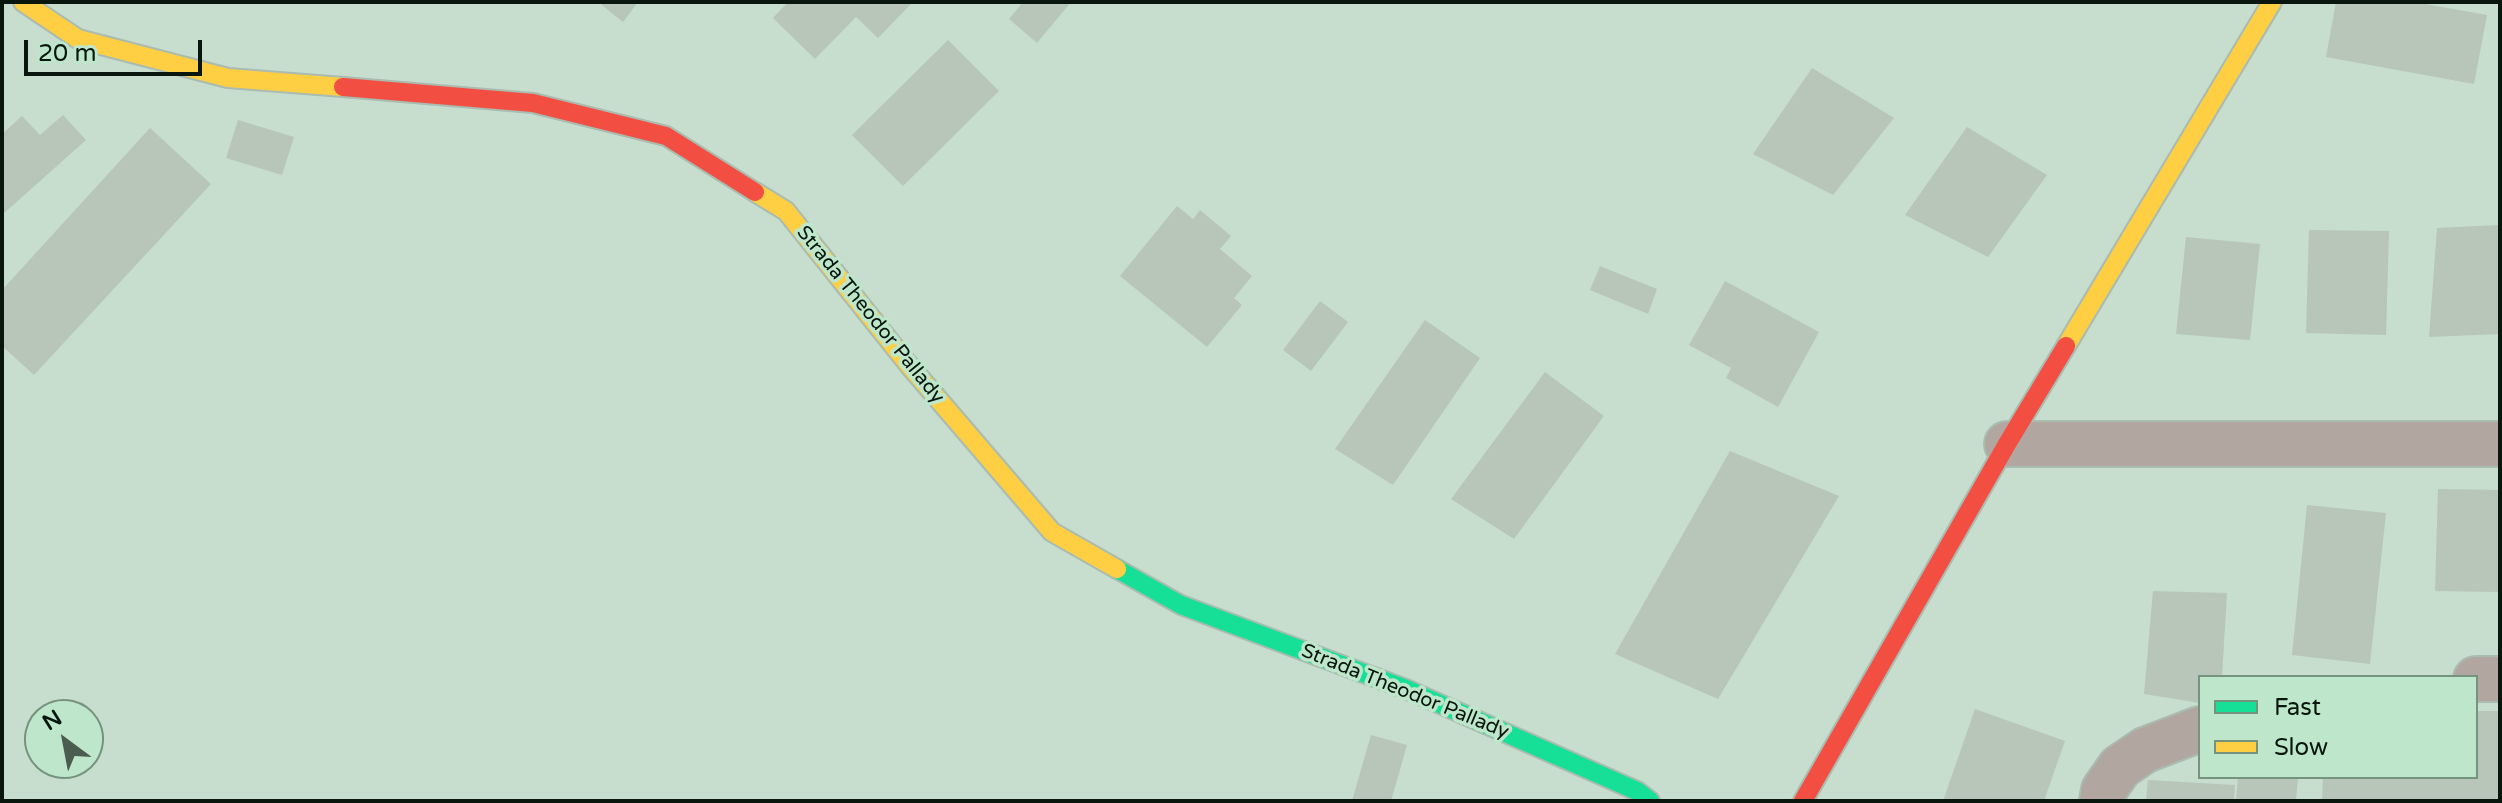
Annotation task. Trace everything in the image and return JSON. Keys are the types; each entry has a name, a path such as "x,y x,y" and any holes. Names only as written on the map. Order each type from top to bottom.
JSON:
{"street":[{"name":"Strada Theodor Pallady","path":"23,2 78,39 228,78 533,103 666,136 786,211 908,364 1052,532 1181,605 1406,689 1637,791 1650,801"},
{"path":"1803,801 2007,444 2272,2"},
{"path":"2007,444 2500,444"},
{"path":"2478,679 2500,679"},
{"path":"2102,801 2104,790 2120,767 2145,750 2198,730"}],"building":[{"path":"598,2 638,2 623,22"},
{"path":"788,2 913,2 878,38 856,17 815,59 773,18"},
{"path":"1023,2 1071,2 1037,43 1009,19"},
{"path":"2336,2 2414,2 2487,15 2474,84 2326,57"},
{"path":"948,40 999,91 903,186 852,135"},
{"path":"1812,68 1894,118 1833,195 1753,154"},
{"path":"63,115 86,140 2,215 2,134 22,116 40,135"},
{"path":"238,120 294,137 282,175 226,158"},
{"path":"1967,127 2047,175 1988,257 1905,215"},
{"path":"150,128 211,184 34,375 2,346 2,290"},
{"path":"1177,206 1193,219 1200,210 1231,236 1220,249 1252,276 1234,298 1242,305 1207,347 1120,276"},
{"path":"2500,225 2500,334 2429,337 2437,228"},
{"path":"2309,230 2389,231 2386,335 2306,333"},
{"path":"2186,237 2260,244 2250,340 2176,334"},
{"path":"1600,266 1657,289 1648,314 1590,290"},
{"path":"1725,281 1819,332 1778,407 1726,378 1731,368 1689,345"},
{"path":"1320,301 1348,322 1311,371 1283,350"},
{"path":"1425,320 1480,358 1393,485 1335,449"},
{"path":"1545,372 1604,416 1514,539 1451,499"},
{"path":"1730,451 1839,496 1718,699 1615,654"},
{"path":"2438,489 2500,490 2500,592 2435,591"},
{"path":"2307,505 2386,513 2370,664 2292,655"},
{"path":"2153,591 2227,593 2222,675 2198,675 2198,703 2144,694"},
{"path":"1975,709 2065,741 2044,801 1943,801"},
{"path":"2478,711 2500,711 2500,801 2322,801 2323,779 2478,779"},
{"path":"1371,735 1407,745 1391,801 1352,801"},
{"path":"2238,779 2298,779 2296,801 2236,801"},
{"path":"2148,780 2235,785 2234,801 2146,801"}],"traffic: fast":[{"path":"1117,569 1181,605 1406,689 1637,791 1650,801"}],"traffic: slow":[{"path":"23,2 78,39 228,78 343,87"},
{"path":"2066,346 2272,2"},
{"path":"755,192 786,211 908,364 1052,532 1117,569"}],"traffic: jam":[{"path":"343,87 533,103 666,136 755,192"},
{"path":"1803,801 2066,346"}]}
